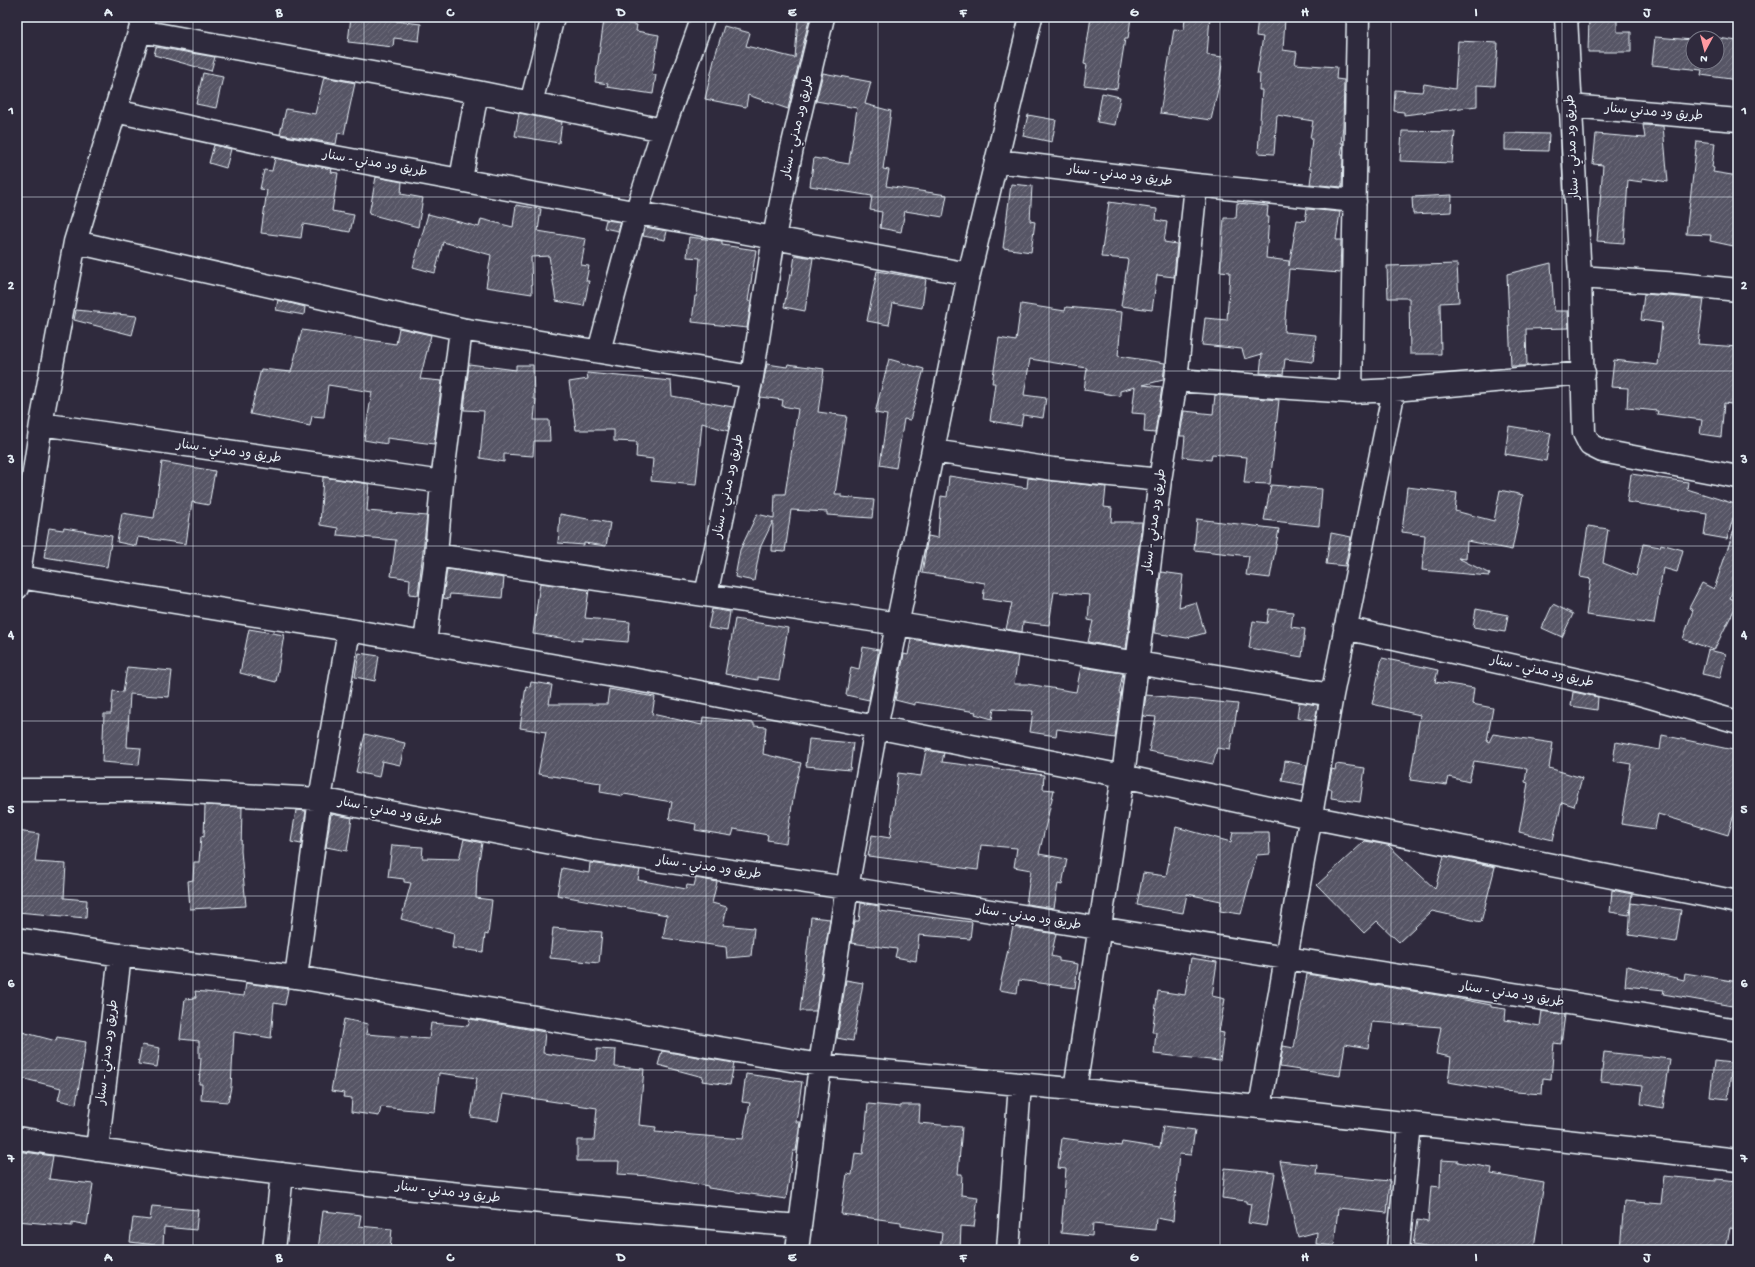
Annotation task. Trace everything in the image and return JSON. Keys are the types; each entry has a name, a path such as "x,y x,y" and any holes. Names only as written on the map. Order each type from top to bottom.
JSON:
{"street":[{"path":"531,103 553,17"},
{"path":"599,351 636,213 663,130 703,17"},
{"name":"طريق ود مدني - سنار","path":"706,595 752,377 774,237 792,148 823,17"},
{"path":"797,1250 820,1065 847,888 876,728 969,274 1031,17"},
{"path":"1351,392 1358,17"},
{"name":"طريق ود مدني - سنار","path":"1566,17 1580,276 1584,373 1584,433 1590,445 1602,451 1738,477"},
{"path":"663,130 142,24 75,242 41,424 18,582 349,630 654,683 1122,776 1310,817 1738,902"},
{"path":"461,179 477,92"},
{"name":"طريق ود مدني سنار","path":"1570,106 1738,120"},
{"name":"طريق ود مدني - سنار","path":"115,111 286,148 461,179 636,213 774,237 969,274"},
{"name":"طريق ود مدني - سنار","path":"997,161 1196,185 1355,201"},
{"name":"طريق ود مدني - سنار","path":"1075,1089 1122,776 1160,480 1176,380 1196,185"},
{"path":"75,242 461,329 752,377"},
{"path":"1580,276 1738,290"},
{"path":"425,643 436,555 442,482 461,329"},
{"path":"1176,380 1351,392 1394,390 1584,373"},
{"path":"1260,1107 1332,695 1394,390"},
{"name":"طريق ود مدني - سنار","path":"41,424 442,482"},
{"path":"932,451 1053,469 1160,480"},
{"path":"436,555 898,624 1332,695"},
{"name":"طريق ود مدني - سنار","path":"1345,628 1636,693 1738,722"},
{"name":"طريق ود مدني - سنار","path":"296,977 320,799 349,630"},
{"name":"طريق ود مدني - سنار","path":"17,790 149,790 320,799 589,850 847,888 1578,1006 1738,1030"},
{"path":"17,939 120,955 296,977 820,1065 1260,1107 1738,1160"},
{"name":"طريق ود مدني - سنار","path":"97,1150 120,955"},
{"path":"1008,1250 1020,1084"},
{"path":"1398,1250 1410,1124"},
{"name":"طريق ود مدني - سنار","path":"17,1138 282,1174 537,1203 800,1226"},
{"path":"274,1250 282,1174"}],"building":[{"path":"351,17 396,17 396,21 421,24 419,41 394,38 393,47 348,42"},
{"path":"1091,17 1131,17 1128,39 1125,39 1117,89 1084,85 1087,65 1084,64"},
{"path":"1185,17 1210,17 1207,55 1223,57 1219,85 1211,120 1160,113 1174,29 1184,30"},
{"path":"1258,17 1285,19 1283,50 1297,52 1295,64 1337,67 1336,79 1344,80 1341,143 1343,143 1341,155 1343,155 1342,187 1310,184 1312,169 1309,169 1312,138 1310,138 1313,121 1277,115 1274,154 1258,153 1262,90 1259,90 1260,74 1257,74 1263,37 1256,36"},
{"path":"1589,17 1617,17 1617,32 1631,32 1631,52 1588,52"},
{"path":"798,19 809,20 788,109 748,95 746,107 705,99 724,26 750,33 746,46 795,58"},
{"path":"604,20 637,25 636,31 659,35 652,75 656,75 653,94 607,87 608,84 595,82"},
{"path":"1655,37 1685,39 1685,68 1652,65"},
{"path":"1725,39 1737,41 1738,80 1701,75 1702,70 1725,70"},
{"path":"1458,41 1498,43 1495,86 1477,85 1477,106 1404,115 1404,112 1394,111 1395,90 1422,92 1424,84 1455,89"},
{"path":"156,47 215,57 211,71 154,55"},
{"path":"203,73 223,77 216,108 196,104"},
{"path":"823,73 871,82 865,104 891,111 883,169 889,170 886,186 947,195 943,217 905,211 901,232 880,228 882,212 870,210 872,196 810,186 814,158 849,164 857,108 816,101"},
{"path":"324,77 355,83 344,134 338,133 336,144 280,134 286,109 315,114"},
{"path":"1102,93 1120,97 1115,125 1097,122"},
{"path":"519,113 562,122 559,143 515,136"},
{"path":"1028,115 1056,120 1052,142 1023,136"},
{"path":"1643,125 1663,126 1668,182 1642,178 1642,182 1628,180 1624,243 1597,241 1603,165 1593,164 1596,134 1645,138"},
{"path":"1402,131 1455,132 1452,163 1400,161"},
{"path":"1505,133 1549,134 1548,151 1505,150"},
{"path":"1697,141 1715,143 1712,167 1714,168 1713,172 1738,176 1734,204 1738,204 1738,247 1710,241 1711,235 1686,234"},
{"path":"214,145 231,149 226,168 209,163"},
{"path":"275,158 332,169 331,172 338,173 332,211 354,215 350,232 303,224 301,238 261,233 267,190 260,189 264,170 272,171"},
{"path":"376,177 402,182 401,194 423,198 418,227 369,214"},
{"path":"1011,184 1032,186 1030,221 1035,222 1031,252 1003,248"},
{"path":"1452,195 1451,212 1413,214 1412,197"},
{"path":"1109,202 1157,209 1156,220 1167,222 1164,242 1177,244 1174,277 1157,275 1152,310 1121,306 1128,259 1101,257"},
{"path":"1237,203 1268,206 1267,217 1269,217 1266,258 1289,261 1289,266 1297,220 1305,221 1307,209 1340,212 1336,240 1341,240 1340,273 1289,269 1284,332 1316,335 1313,362 1285,359 1283,375 1260,373 1262,354 1245,359 1242,349 1202,345 1205,318 1227,320 1230,272 1220,271 1224,218 1236,218"},
{"path":"516,205 541,209 538,231 586,239 581,265 589,266 586,281 589,281 584,306 556,301 549,256 531,257 532,294 486,287 491,255 443,242 435,273 413,267 428,214 479,227 481,219 513,227"},
{"path":"606,220 621,222 618,231 604,228"},
{"path":"645,227 667,231 665,240 643,236"},
{"path":"689,237 722,241 722,245 756,250 748,301 751,302 747,328 692,322 695,296 697,296 700,258 687,257"},
{"path":"795,255 813,258 805,311 784,307 790,275 792,275"},
{"path":"1551,263 1554,311 1568,311 1569,328 1526,329 1527,366 1511,366 1507,274"},
{"path":"1457,264 1459,302 1440,303 1441,354 1410,354 1409,298 1388,298 1387,266"},
{"path":"877,271 926,279 922,308 893,303 889,325 867,321"},
{"path":"1644,294 1704,299 1698,344 1738,347 1738,405 1724,403 1721,437 1700,434 1702,420 1657,414 1658,411 1627,408 1628,388 1611,387 1614,360 1658,365 1662,323 1641,320"},
{"path":"278,300 305,307 304,315 276,310"},
{"path":"1021,304 1065,311 1066,307 1122,312 1118,356 1165,363 1163,380 1143,385 1162,387 1155,433 1144,432 1145,414 1132,413 1135,387 1120,391 1120,396 1084,390 1087,368 1030,359 1024,395 1046,398 1043,418 1023,415 1021,426 990,421 995,383 992,383 999,338 1016,341"},
{"path":"76,310 137,316 132,335 74,320"},
{"path":"399,328 431,335 420,379 442,381 434,444 387,438 387,444 364,440 372,392 328,385 324,417 312,416 310,426 250,414 261,369 291,372 302,330 396,344"},
{"path":"889,359 924,369 910,420 904,419 896,468 880,465 887,415 875,413"},
{"path":"469,364 516,370 516,365 533,365 534,399 536,399 534,420 549,420 550,441 534,441 533,456 504,454 504,462 480,458 484,411 464,410"},
{"path":"767,364 787,367 788,364 824,369 818,412 847,416 835,494 841,494 841,497 874,500 872,518 827,515 827,512 791,510 785,552 772,551 773,521 760,548 754,581 735,577 740,550 757,514 774,518 775,494 785,494 798,409 782,406 783,400 760,397"},
{"path":"587,373 671,381 672,396 733,407 728,431 702,423 696,485 651,481 653,459 636,457 637,442 614,441 614,430 576,430 569,382 588,379"},
{"path":"1215,395 1279,400 1270,484 1244,483 1247,457 1212,454 1211,460 1183,457 1185,436 1180,436 1184,411 1213,414"},
{"path":"1509,426 1551,433 1546,461 1505,454"},
{"path":"162,462 215,471 209,505 192,502 186,544 138,537 136,546 117,542 122,513 154,518"},
{"path":"1631,474 1688,482 1687,489 1738,505 1738,519 1733,518 1727,539 1704,535 1707,514 1627,502"},
{"path":"949,476 1027,488 1028,478 1106,487 1104,507 1112,508 1111,522 1142,522 1126,649 1088,642 1093,621 1088,620 1090,595 1054,592 1049,625 1023,622 1022,632 1006,629 1012,603 983,599 985,583 922,573 928,536 938,538 941,496 947,497"},
{"path":"323,477 369,484 367,511 427,516 418,595 409,594 410,579 391,576 396,540 337,535 338,528 320,525"},
{"path":"1271,485 1322,489 1319,526 1264,520"},
{"path":"1407,487 1457,493 1455,511 1494,521 1500,490 1523,495 1512,550 1467,541 1466,559 1458,558 1490,574 1489,576 1422,570 1425,535 1402,532"},
{"path":"560,514 610,523 606,546 584,543 584,545 558,543"},
{"path":"1197,519 1279,529 1270,578 1246,575 1249,556 1194,550"},
{"path":"1588,526 1608,529 1603,563 1636,576 1643,544 1660,547 1661,544 1683,550 1677,572 1663,568 1654,624 1586,615 1591,579 1580,577"},
{"path":"1735,527 1738,528 1738,576 1730,598 1738,602 1714,650 1683,639 1693,610 1689,608 1702,583 1714,589"},
{"path":"49,528 63,530 64,528 112,536 107,567 44,557"},
{"path":"1331,533 1351,537 1345,566 1326,564"},
{"path":"447,569 504,578 502,598 450,594 449,599 443,598"},
{"path":"1161,572 1183,575 1179,607 1196,602 1205,633 1187,638 1154,633"},
{"path":"540,583 589,590 585,618 630,622 628,642 582,638 582,641 533,634"},
{"path":"1553,604 1573,614 1562,637 1542,628"},
{"path":"712,609 730,612 727,631 708,628"},
{"path":"1269,609 1293,612 1291,627 1305,629 1302,657 1249,648 1253,621 1267,623"},
{"path":"1476,609 1508,615 1505,632 1473,627"},
{"path":"735,619 788,628 779,680 758,677 758,680 725,674"},
{"path":"249,629 284,635 276,682 240,673"},
{"path":"911,639 1018,656 1014,684 1027,684 1076,692 1081,667 1123,673 1119,693 1121,693 1115,738 1057,729 1056,736 1030,732 1033,711 994,709 992,719 975,714 976,712 915,702 915,705 895,700 904,654 908,655"},
{"path":"863,647 879,650 869,700 846,695 851,667 859,669"},
{"path":"1708,650 1726,654 1720,678 1702,674"},
{"path":"359,653 379,656 375,681 355,677"},
{"path":"1382,658 1438,670 1435,682 1474,688 1472,704 1493,708 1487,741 1489,742 1493,734 1553,743 1549,768 1582,778 1574,806 1562,802 1553,840 1519,832 1528,783 1525,782 1527,769 1474,761 1469,782 1449,777 1447,785 1410,780 1420,715 1372,704"},
{"path":"127,667 172,671 169,697 130,694 127,747 141,748 139,765 102,762 104,714 111,714 113,691 123,692"},
{"path":"531,682 552,685 549,704 607,704 609,689 655,697 652,714 702,725 703,717 754,723 754,726 766,727 763,754 801,763 795,787 786,843 767,840 768,835 734,829 732,836 695,830 696,824 669,819 672,802 624,794 623,796 600,792 601,783 538,774 546,732 520,728 526,686 530,687"},
{"path":"1573,692 1598,697 1597,710 1571,706"},
{"path":"1146,695 1238,704 1230,750 1217,748 1213,764 1149,751 1156,717 1143,716"},
{"path":"1299,702 1318,705 1315,720 1297,718"},
{"path":"365,734 405,743 400,765 382,761 379,777 356,772"},
{"path":"1662,735 1738,751 1738,801 1728,835 1658,814 1655,829 1621,824 1631,764 1613,761 1616,742 1660,750"},
{"path":"809,739 853,743 850,770 806,766"},
{"path":"926,750 944,753 942,762 1044,775 1043,789 1054,790 1039,854 1067,859 1062,885 1058,884 1054,908 1026,904 1031,870 1014,867 1017,848 981,845 978,870 868,856 872,835 890,838 898,773 921,776"},
{"path":"1285,761 1307,765 1304,785 1282,781"},
{"path":"1336,764 1365,768 1360,802 1331,798 1332,789 1328,789 1332,769 1335,770"},
{"path":"205,805 242,807 241,851 246,906 190,909 188,881 193,880 194,862 199,862 201,836 204,837"},
{"path":"296,810 306,811 301,844 291,842"},
{"path":"331,814 352,818 347,851 326,847"},
{"path":"1176,827 1231,842 1233,832 1269,832 1270,854 1257,855 1241,914 1220,911 1221,901 1187,894 1183,913 1137,905 1143,873 1166,876"},
{"path":"17,831 39,834 35,862 66,864 64,898 87,900 86,918 17,912"},
{"path":"464,839 482,843 477,872 476,898 492,900 488,935 485,934 483,952 452,948 454,933 401,919 411,883 404,882 404,879 388,877 392,845 423,847 422,858 459,859"},
{"path":"1365,841 1388,845 1435,889 1444,856 1495,867 1481,922 1432,911 1399,942 1377,921 1364,933 1317,885"},
{"path":"590,863 640,870 638,880 686,889 687,885 694,886 696,878 717,882 712,903 727,907 723,925 754,928 751,956 727,958 726,947 663,938 667,915 557,895 562,868 589,873"},
{"path":"1612,890 1632,894 1629,915 1610,912"},
{"path":"861,903 879,906 879,911 972,922 970,939 919,935 916,961 895,957 897,949 851,943 855,921 859,921"},
{"path":"1631,903 1681,910 1676,942 1629,935"},
{"path":"811,917 830,919 816,1011 800,1011"},
{"path":"1013,927 1056,934 1051,956 1059,958 1059,961 1078,964 1075,988 1019,980 1017,993 999,990"},
{"path":"553,928 602,932 599,963 550,958"},
{"path":"1191,958 1217,962 1212,996 1225,999 1219,1032 1224,1033 1220,1061 1154,1054 1156,1032 1152,1032 1158,991 1185,995"},
{"path":"1627,966 1684,980 1685,973 1738,982 1738,1007 1663,994 1664,990 1625,986"},
{"path":"1307,974 1491,1005 1491,1007 1506,1009 1505,1020 1540,1026 1542,1011 1565,1015 1561,1044 1554,1043 1551,1079 1543,1078 1542,1094 1503,1091 1448,1082 1451,1057 1436,1054 1441,1027 1372,1022 1368,1048 1345,1044 1340,1076 1280,1067 1283,1046 1294,1048"},
{"path":"846,980 863,983 853,1041 837,1038"},
{"path":"246,983 288,989 285,1005 274,1003 271,1038 234,1032 231,1087 228,1102 201,1100 202,1084 199,1084 201,1058 199,1058 199,1041 180,1039 185,999 196,998 195,991 244,996"},
{"path":"344,1019 368,1024 366,1034 429,1039 431,1023 468,1026 470,1019 545,1032 543,1053 596,1061 597,1049 616,1050 615,1067 644,1069 639,1125 656,1127 655,1132 743,1139 750,1103 742,1102 746,1074 802,1082 796,1122 800,1122 796,1151 793,1151 786,1199 708,1188 708,1186 650,1176 618,1174 619,1161 577,1161 577,1140 594,1140 597,1108 503,1094 498,1121 471,1117 477,1078 439,1073 435,1112 381,1107 379,1116 351,1112 352,1098 343,1097 344,1093 331,1091"},
{"path":"22,1032 56,1041 57,1037 86,1042 76,1104 58,1100 61,1088 17,1077 17,1051"},
{"path":"142,1045 160,1048 157,1067 138,1064"},
{"path":"662,1051 734,1063 730,1085 702,1081 703,1077 658,1065"},
{"path":"1604,1052 1670,1059 1663,1108 1641,1104 1643,1085 1601,1081"},
{"path":"1714,1061 1732,1063 1728,1099 1710,1097"},
{"path":"868,1104 901,1107 901,1105 920,1105 919,1123 962,1127 958,1174 962,1174 961,1195 978,1197 974,1227 961,1226 960,1250 940,1250 942,1233 901,1226 901,1222 841,1214 847,1174 852,1175 855,1153 863,1154"},
{"path":"1163,1126 1195,1130 1191,1155 1179,1154 1173,1221 1156,1218 1155,1230 1093,1224 1092,1236 1061,1233 1066,1169 1058,1168 1062,1138 1121,1146 1122,1142 1160,1148"},
{"path":"17,1151 53,1156 49,1179 93,1184 87,1225 72,1222 72,1226 17,1221"},
{"path":"1441,1160 1458,1161 1492,1168 1491,1174 1544,1183 1534,1247 1526,1246 1525,1250 1444,1250 1413,1245 1417,1220 1428,1222 1431,1186 1440,1187"},
{"path":"1280,1161 1317,1165 1316,1174 1390,1181 1387,1213 1338,1208 1334,1246 1316,1244 1317,1232 1298,1237"},
{"path":"1225,1168 1275,1173 1266,1226 1248,1223 1251,1204 1246,1203 1246,1201 1222,1198"},
{"path":"1664,1176 1716,1181 1716,1179 1738,1181 1738,1229 1730,1228 1726,1250 1709,1247 1709,1250 1620,1250 1624,1201 1661,1204"},
{"path":"152,1206 198,1210 196,1230 164,1227 163,1246 130,1242 133,1218 150,1220"},
{"path":"323,1211 361,1215 359,1226 392,1229 390,1250 318,1250"}]}
